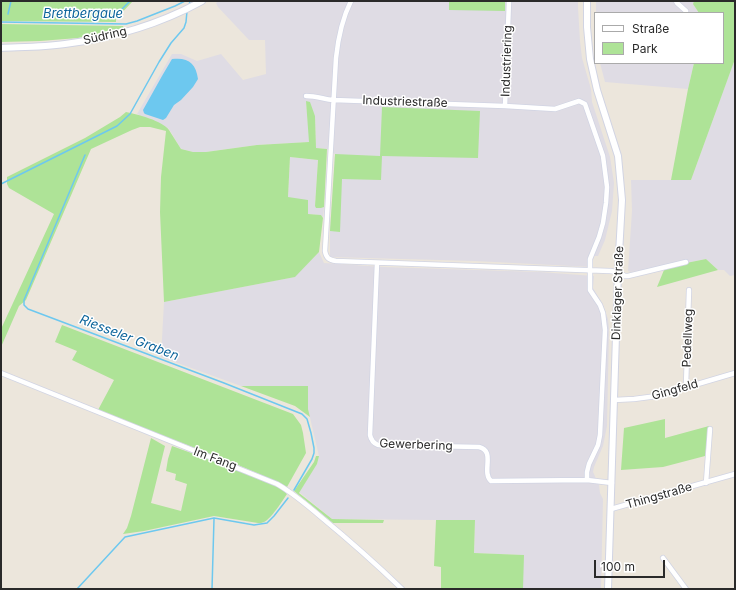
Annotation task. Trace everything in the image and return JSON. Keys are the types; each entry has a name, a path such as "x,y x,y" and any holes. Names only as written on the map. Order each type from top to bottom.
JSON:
{"main road":[{"name":"Südring","path":"1,48 65,45 96,40 148,25 181,12 202,1"},
{"name":"Dinklager Straße","path":"586,1 590,59 597,90 618,156 622,200 618,272 608,589"}],"street":[{"path":"351,1 343,22 337,48 325,251 327,258 336,261 377,263 590,270 618,272 625,276 686,262"},
{"name":"Industriering","path":"509,1 505,106 555,109 574,101 579,101 585,104 603,156 607,187 606,203 603,223 590,259 590,270"},
{"path":"676,1 686,11"},
{"name":"Industriestraße","path":"306,96 333,100 505,106"},
{"name":"Gewerbering","path":"377,263 370,435 371,440 374,443 483,448 488,456 487,477 491,481 587,480 612,483"},
{"path":"587,480 589,464 598,445 600,435 605,330 605,321 602,309 590,290 590,270"},
{"name":"Pedellweg","path":"686,386 689,290"},
{"name":"Im Fang","path":"1,373 280,486 291,493 338,532 378,566 402,589"},
{"name":"Gingfeld","path":"614,400 649,397 735,373"},
{"name":"Thingstraße","path":"706,483 710,429"},
{"name":"Thingstraße","path":"611,509 735,474"},
{"path":"663,558 686,589"}],"shaded area":[{"path":"219,1 578,1 582,58 591,89 592,102 610,157 614,183 612,211 605,240 598,256 594,256 591,267 475,261 330,257 330,231 335,154 327,149 316,148 315,116 306,102 310,142 257,145 206,152 193,152 181,149 169,129 137,114 172,54 181,54 197,61 221,54 243,80 266,74 265,40 249,40 218,7 216,3"},
{"path":"596,1 694,1 693,4 698,12 596,12"},
{"path":"600,64 694,64 688,89 605,82"},
{"path":"733,64 735,64 735,275 730,276 724,270 718,270 706,259 664,270 663,266 631,272 628,271 632,211 631,180 691,180"},
{"path":"290,157 318,160 315,206 317,208 324,207 323,218 321,215 308,214 288,197"},
{"path":"319,252 324,263 383,267 540,272 594,276 593,288 603,305 608,319 609,329 607,426 603,446 593,472 603,499 601,589 523,589 523,555 474,553 475,520 332,519 299,492 317,464 319,456 308,409 308,386 241,386 161,357 164,302 294,277"}],"green space":[{"path":"1,1 133,1 116,19 116,22 1,21"},
{"path":"449,1 505,1 505,11 449,10"},
{"path":"694,1 735,1 735,59 691,180 671,180 694,64 724,64 724,12 698,12 693,4"},
{"path":"1,24 123,26 124,28 78,38 1,42"},
{"path":"306,101 310,102 315,116 316,148 327,149 324,207 316,208 315,206 318,160 290,157 288,197 308,200 308,214 321,215 323,218 319,252 295,277 164,302 160,212 161,177 166,131 150,127 140,127 91,149 26,300 19,306 1,347 1,329 54,214 9,188 7,184 7,177 85,138 126,112 156,121 169,130 181,149 193,152 206,152 257,145 309,142"},
{"path":"382,107 480,111 478,158 382,156 381,180 342,179 340,232 330,231 335,154 380,156"},
{"path":"706,259 718,270 657,287 664,270"},
{"path":"62,325 293,414 301,425 306,453 287,487 238,465 98,410 114,380 72,360 77,351 55,342"},
{"path":"241,386 308,386 308,409 310,417 295,406"},
{"path":"665,419 665,438 709,426 705,456 663,467 621,470 624,428"},
{"path":"151,438 165,446 151,503 181,511 187,484 175,480 176,474 166,471 172,446 241,471 280,488 287,494 280,505 267,520 262,523 214,516 123,534 127,528 131,516"},
{"path":"316,456 319,456 317,464 299,493 332,519 384,520 383,523 333,523 294,491 314,462"},
{"path":"436,520 475,520 474,553 524,555 523,589 441,589 441,567 434,566"}],"water":[{"path":"172,59 183,59 190,62 197,73 198,79 193,87 174,105 166,118 163,120 145,114 143,110"}],"waterway":[{"path":"8,14 11,1"},
{"path":"116,15 130,1"},
{"name":"Brettbergaue","path":"1,22 126,24 137,21 185,1"},
{"path":"189,6 190,1"},
{"path":"1,184 117,126 130,114 159,62 171,43 184,28 187,11"},
{"name":"Riesseler Graben","path":"85,155 24,300 24,305 28,309 302,414 307,419 314,453 294,490"},
{"name":"Riesseler Graben","path":"77,589 125,537 214,518 254,525 267,523 288,498"},
{"path":"212,589 214,519"}]}
